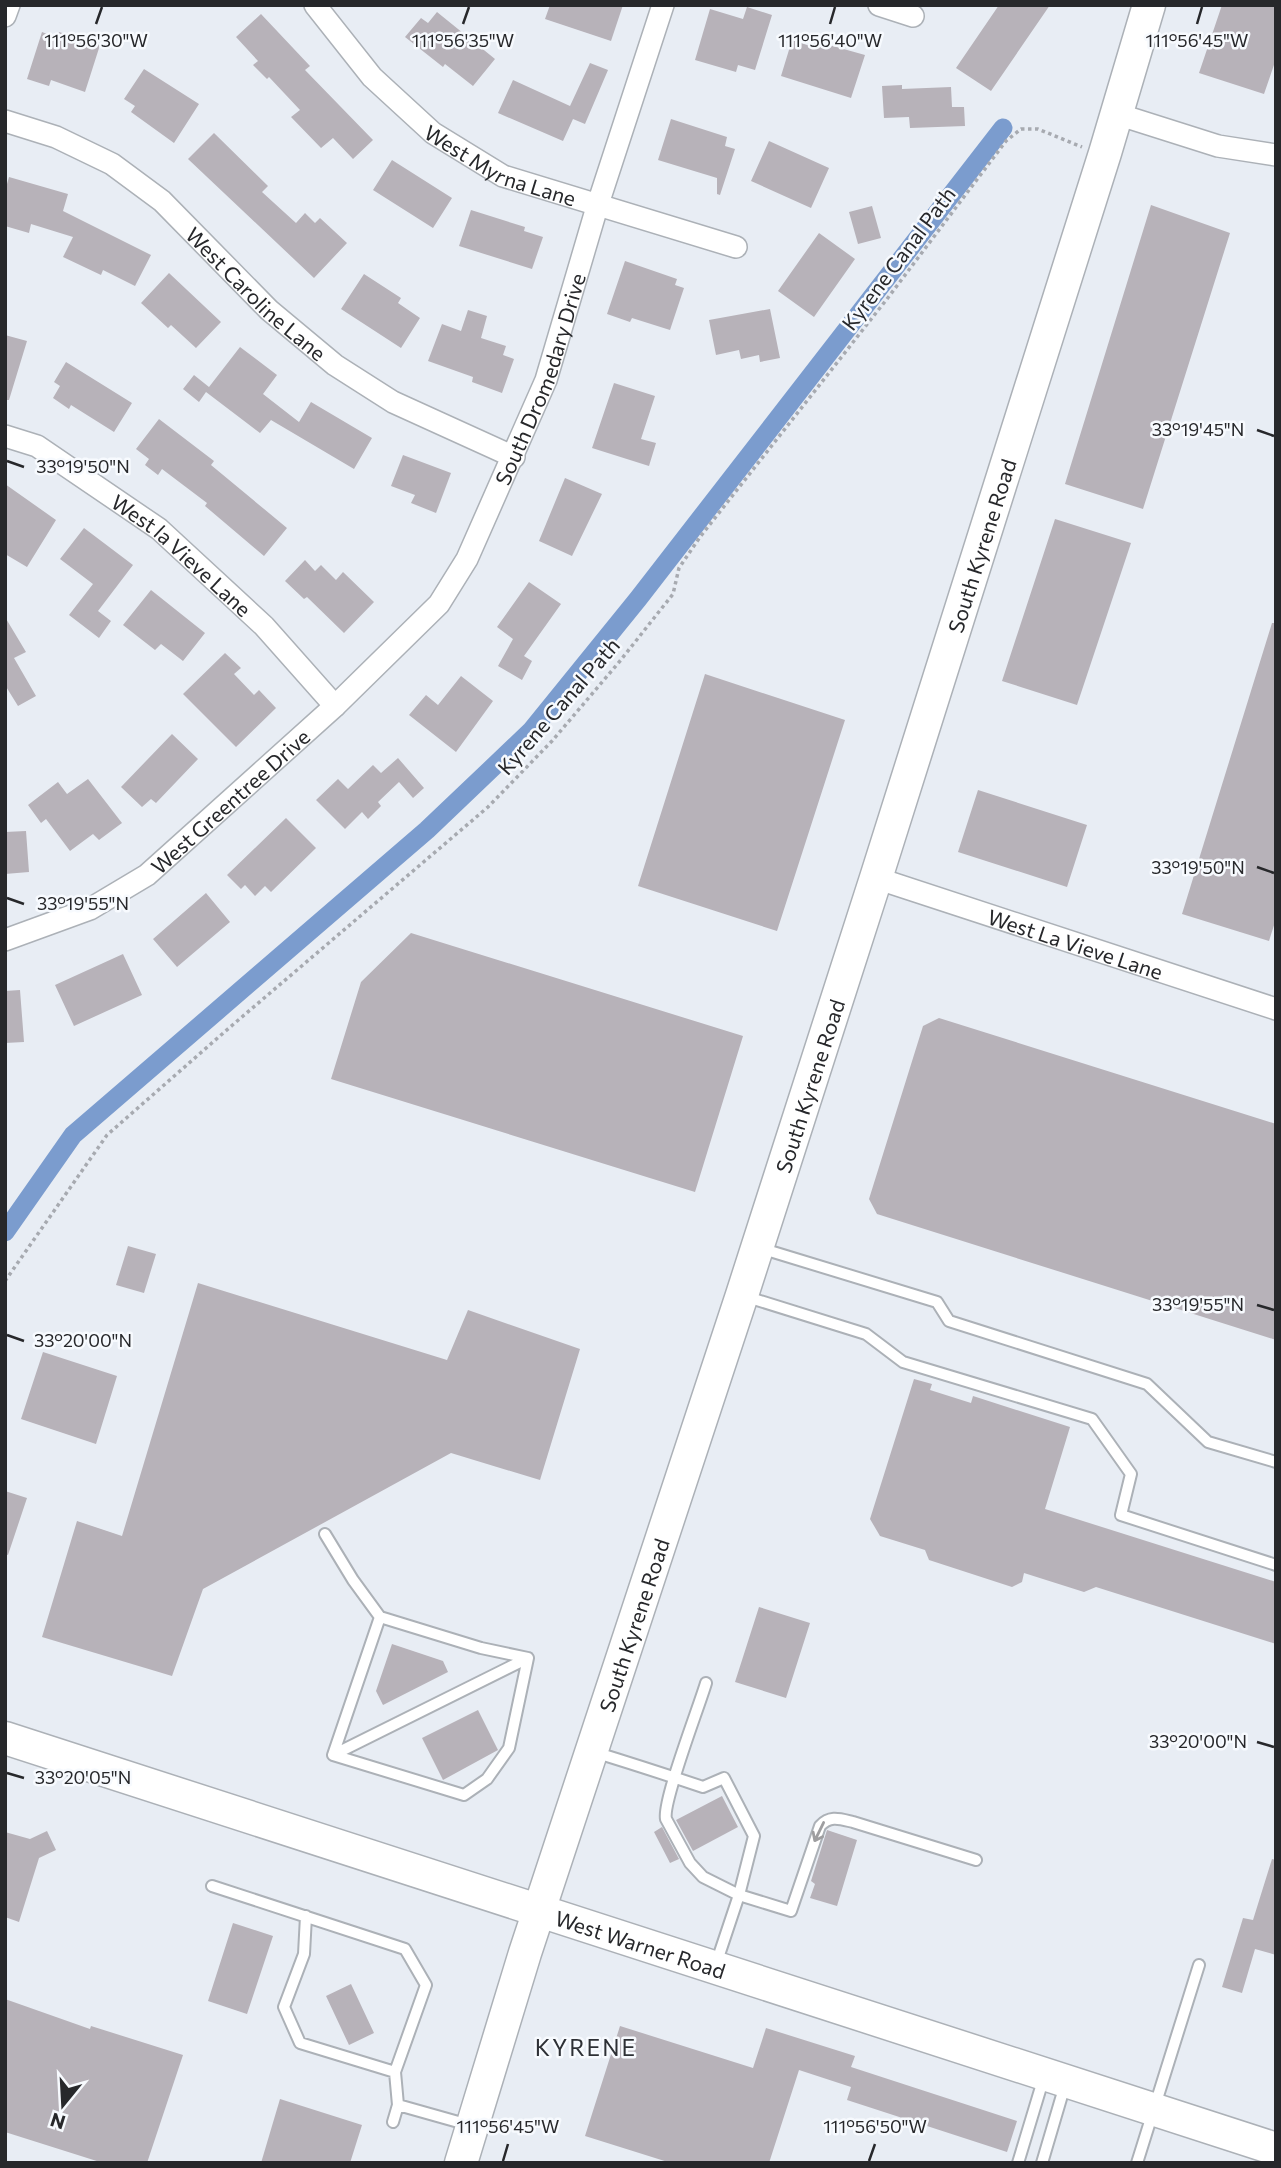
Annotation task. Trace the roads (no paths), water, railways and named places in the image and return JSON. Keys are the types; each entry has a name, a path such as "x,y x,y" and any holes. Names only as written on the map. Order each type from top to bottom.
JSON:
{"main road":[{"name":"South Kyrene Road","path":"465,2160 472,2126 539,1909 742,1295 876,878 1149,5"},
{"name":"West Warner Road","path":"5,1738 1276,2149"}],"street":[{"path":"5,16 9,5"},
{"name":"West Myrna Lane","path":"315,5 372,77 433,133 503,176 736,247"},
{"name":"South Dromedary Drive","path":"335,706 439,604 467,559 546,380 597,206 663,5"},
{"path":"879,5 913,16"},
{"path":"1117,114 1217,146 1276,155"},
{"name":"West Caroline Lane","path":"5,121 56,136 113,164 162,201 269,310 335,365 393,402 514,457"},
{"name":"West la Vieve Lane","path":"5,436 37,446 159,529 264,626 335,706"},
{"name":"West Greentree Drive","path":"5,940 90,909 147,875 335,706"},
{"name":"West La Vieve Lane","path":"876,878 1276,1009"}],"lane":[{"path":"757,1247 937,1302 948,1321 1147,1384 1208,1442 1276,1462"},
{"path":"742,1295 866,1334 903,1362 1092,1419 1131,1474 1121,1515 1276,1564"},
{"path":"325,1534 380,1617 481,1648 527,1658"},
{"path":"333,1755 380,1617"},
{"path":"333,1755 464,1795 487,1779 509,1748 527,1658"},
{"path":"333,1755 527,1658"},
{"path":"706,1684 664,1810 666,1819 690,1863 703,1877 739,1895 790,1911 820,1826 826,1820 835,1818 976,1860"},
{"path":"591,1751 703,1787 724,1778 754,1836 739,1895 715,1967"},
{"path":"212,1886 405,1949 426,1985 395,2072 398,2105 393,2122"},
{"path":"306,1916 304,1954 284,2007 300,2043 395,2072"},
{"path":"1137,2163 1199,1965"},
{"path":"1018,2163 1056,2078"},
{"path":"1042,2163 1056,2078"},
{"path":"398,2105 472,2126"}],"waterway":[{"path":"5,1232 73,1135 427,830 531,731 638,599 1003,128"}],"district":[{"name":"KYRENE","path":"586,2047"}]}
